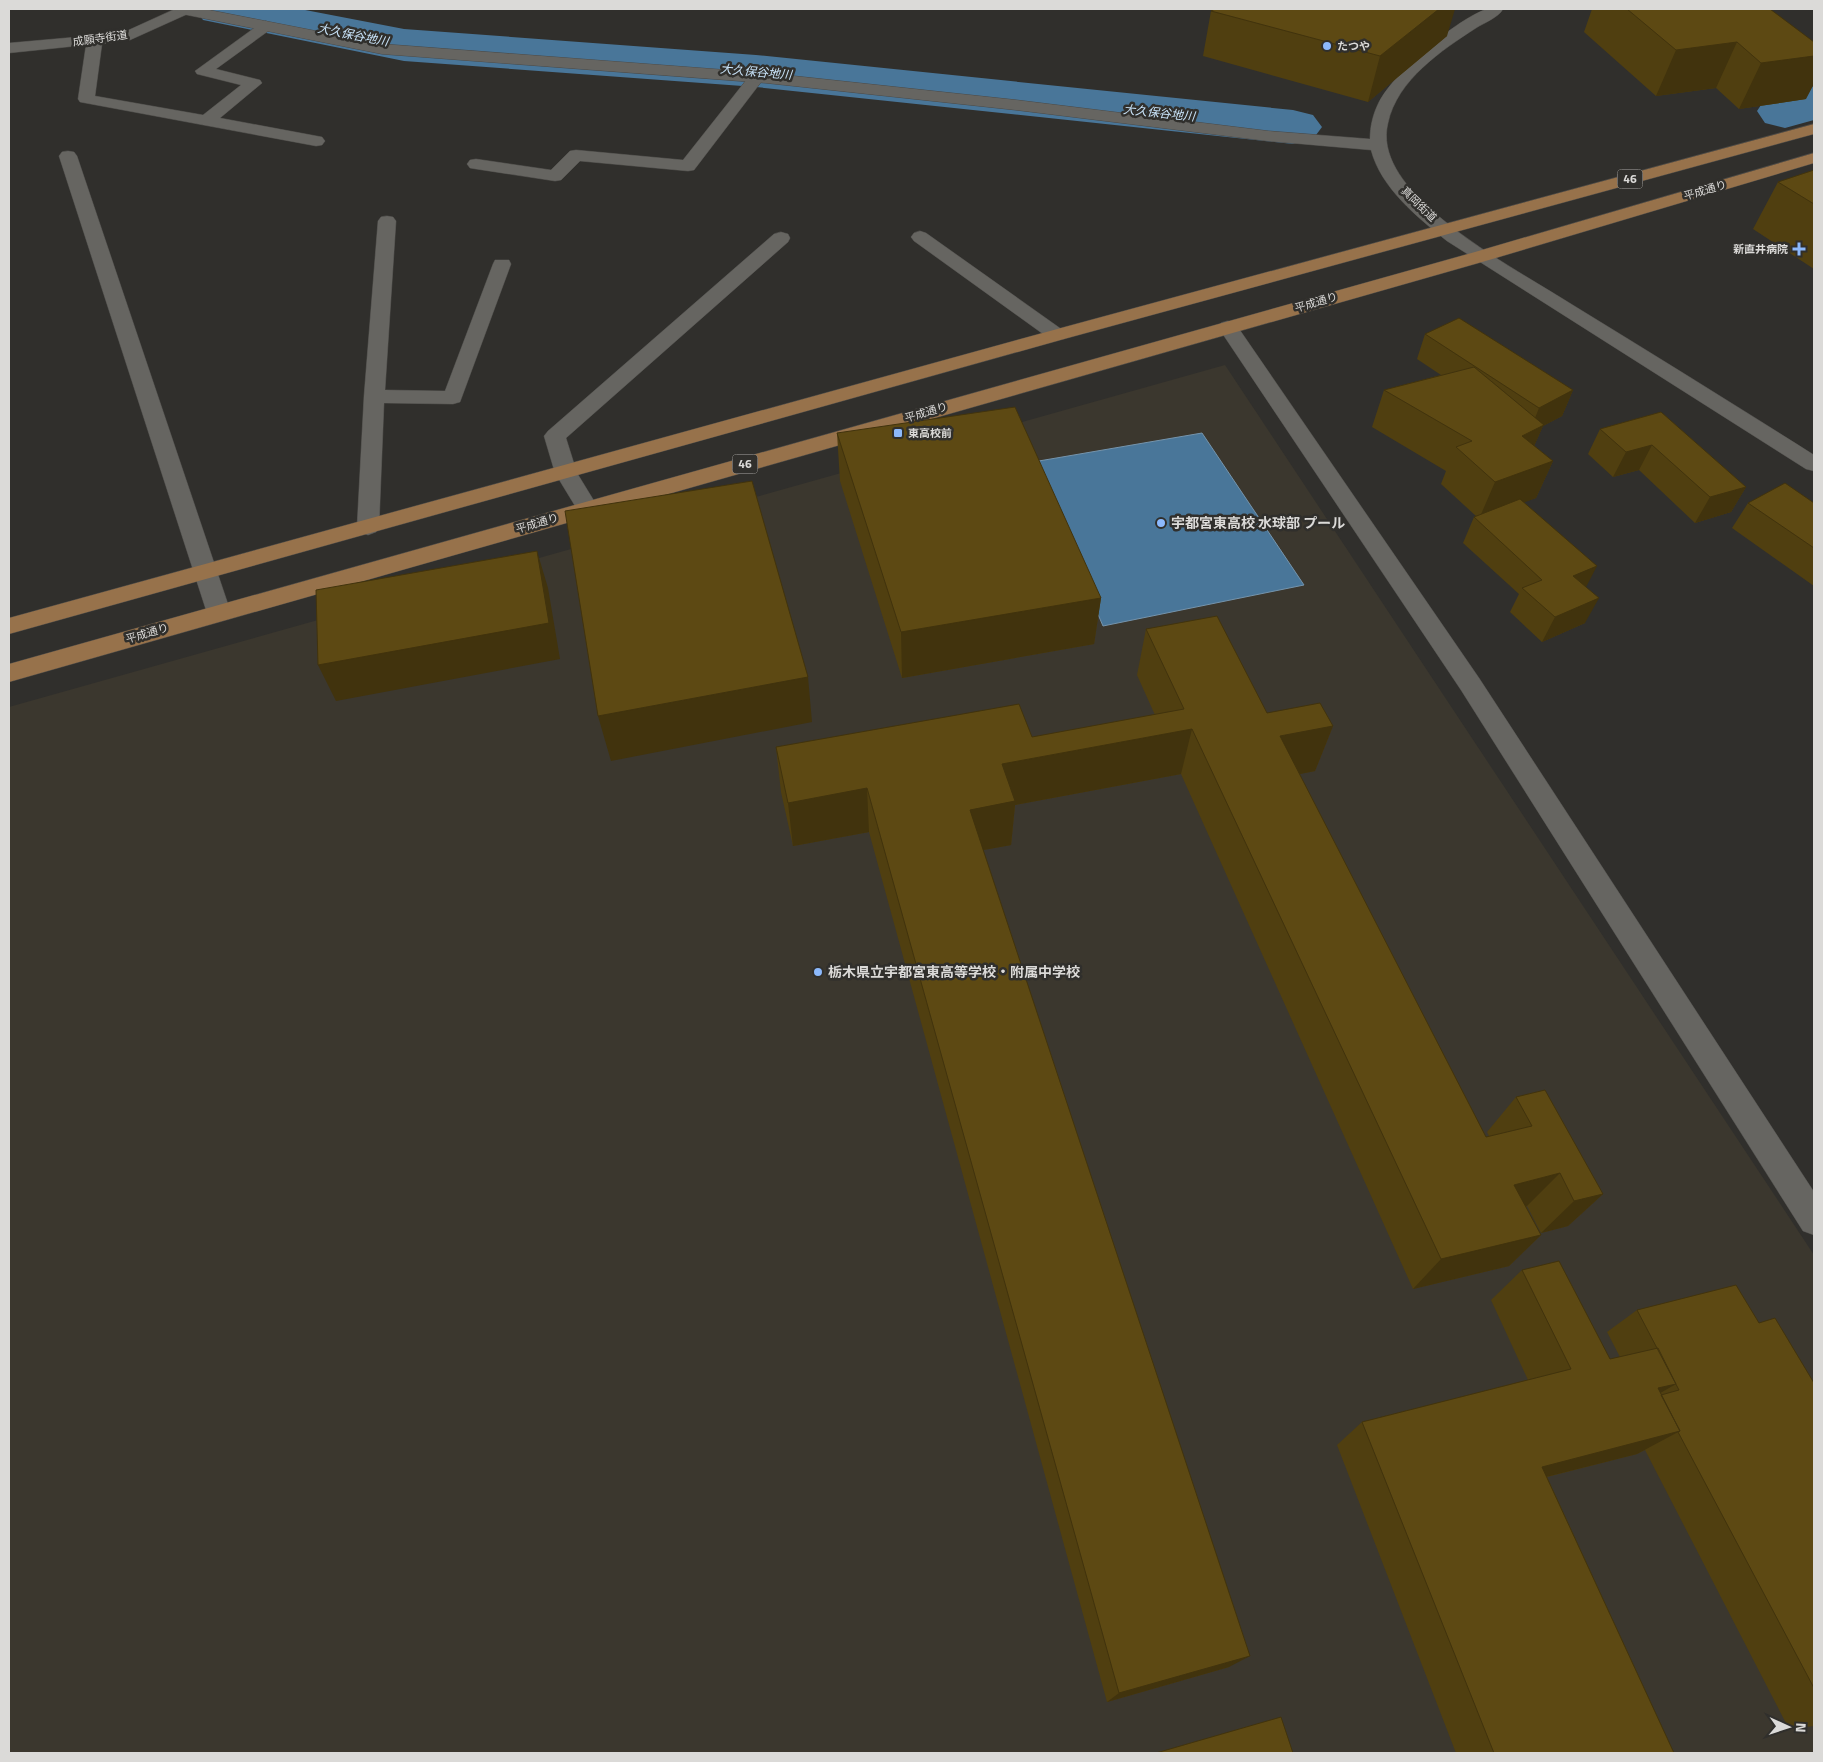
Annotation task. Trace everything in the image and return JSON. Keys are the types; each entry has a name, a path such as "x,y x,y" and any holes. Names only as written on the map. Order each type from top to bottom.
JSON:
{"main road":[{"name":"46","path":"9,626 368,528 1057,335 1814,129"},
{"name":"平成通り","path":"9,673 1482,256 1814,158"}],"street":[{"path":"185,9 382,49 756,77 1016,105 1268,136 1378,145 1380,120 1391,96 1411,71 1448,40 1496,9"},
{"name":"成願寺街道","path":"9,48 125,37 185,9"},
{"path":"206,121 254,83 203,71 266,26"},
{"path":"95,40 86,98 316,142"},
{"path":"476,164 556,176 576,156 688,166 756,77"},
{"name":"真岡街道","path":"1378,145 1400,187 1418,207 1445,229 1482,256 1814,464"},
{"path":"68,156 219,613"},
{"path":"368,528 374,396 387,221"},
{"path":"920,237 1057,335"},
{"path":"588,508 566,473 555,436 780,238"},
{"path":"374,396 453,398 502,264"},
{"path":"1228,327 1470,684 1814,1220"}],"shaded area":[{"name":"栃木県立宇都宮東高等学校・附属中学校","path":"1225,365 1814,1255 1814,1753 9,1753 9,707"}],"water":[{"name":"宇都宮東高校 水球部 プール","path":"1202,433 1304,585 1103,626 1033,462"}],"building":[{"path":"1215,9 1439,9 1380,56 1211,11"},
{"path":"1627,9 1770,9 1814,42 1814,56 1761,63 1737,42 1676,50"},
{"path":"1814,170 1814,204 1778,182"},
{"path":"1459,318 1573,390 1539,408 1425,334"},
{"path":"1474,367 1544,425 1522,436 1553,461 1495,482 1456,447 1472,441 1384,390"},
{"path":"1015,407 1101,598 901,632 837,433"},
{"path":"1661,412 1746,487 1710,497 1652,445 1626,452 1600,429"},
{"path":"752,481 808,677 598,716 565,511"},
{"path":"1785,483 1814,503 1814,548 1748,503"},
{"path":"1520,499 1597,566 1573,576 1599,598 1555,617 1522,588 1542,580 1474,517"},
{"path":"537,551 549,623 318,665 316,590"},
{"path":"1217,616 1267,713 1320,703 1333,726 1280,736 1486,1137 1532,1126 1516,1097 1545,1090 1603,1194 1574,1201 1560,1173 1514,1185 1541,1235 1441,1259 1192,729 1002,764 1015,801 970,810 1250,1656 1119,1693 867,788 788,803 776,747 1019,704 1032,737 1184,709 1146,629"},
{"path":"1559,1261 1610,1359 1658,1348 1676,1384 1658,1388 1680,1431 1542,1467 1674,1753 1494,1753 1362,1422 1571,1369 1522,1270"},
{"path":"1736,1285 1759,1323 1775,1318 1814,1383 1814,1688 1678,1432 1680,1431 1661,1395 1679,1390 1637,1310"},
{"path":"1281,1717 1293,1753 1156,1753"}],"waterway":[{"name":"大久保谷地川","path":"221,9 404,45 756,71 1293,127"},
{"name":"大久保谷地川","path":"1785,111 1814,103"}],"place":[{"name":"たつや","path":"1327,46"},
{"name":"新直井病院","path":"1799,249"},
{"name":"東高校前","path":"898,433"},
{"name":"宇都宮東高校 水球部 プール","path":"1161,523"},
{"name":"栃木県立宇都宮東高等学校・附属中学校","path":"818,972"}]}
